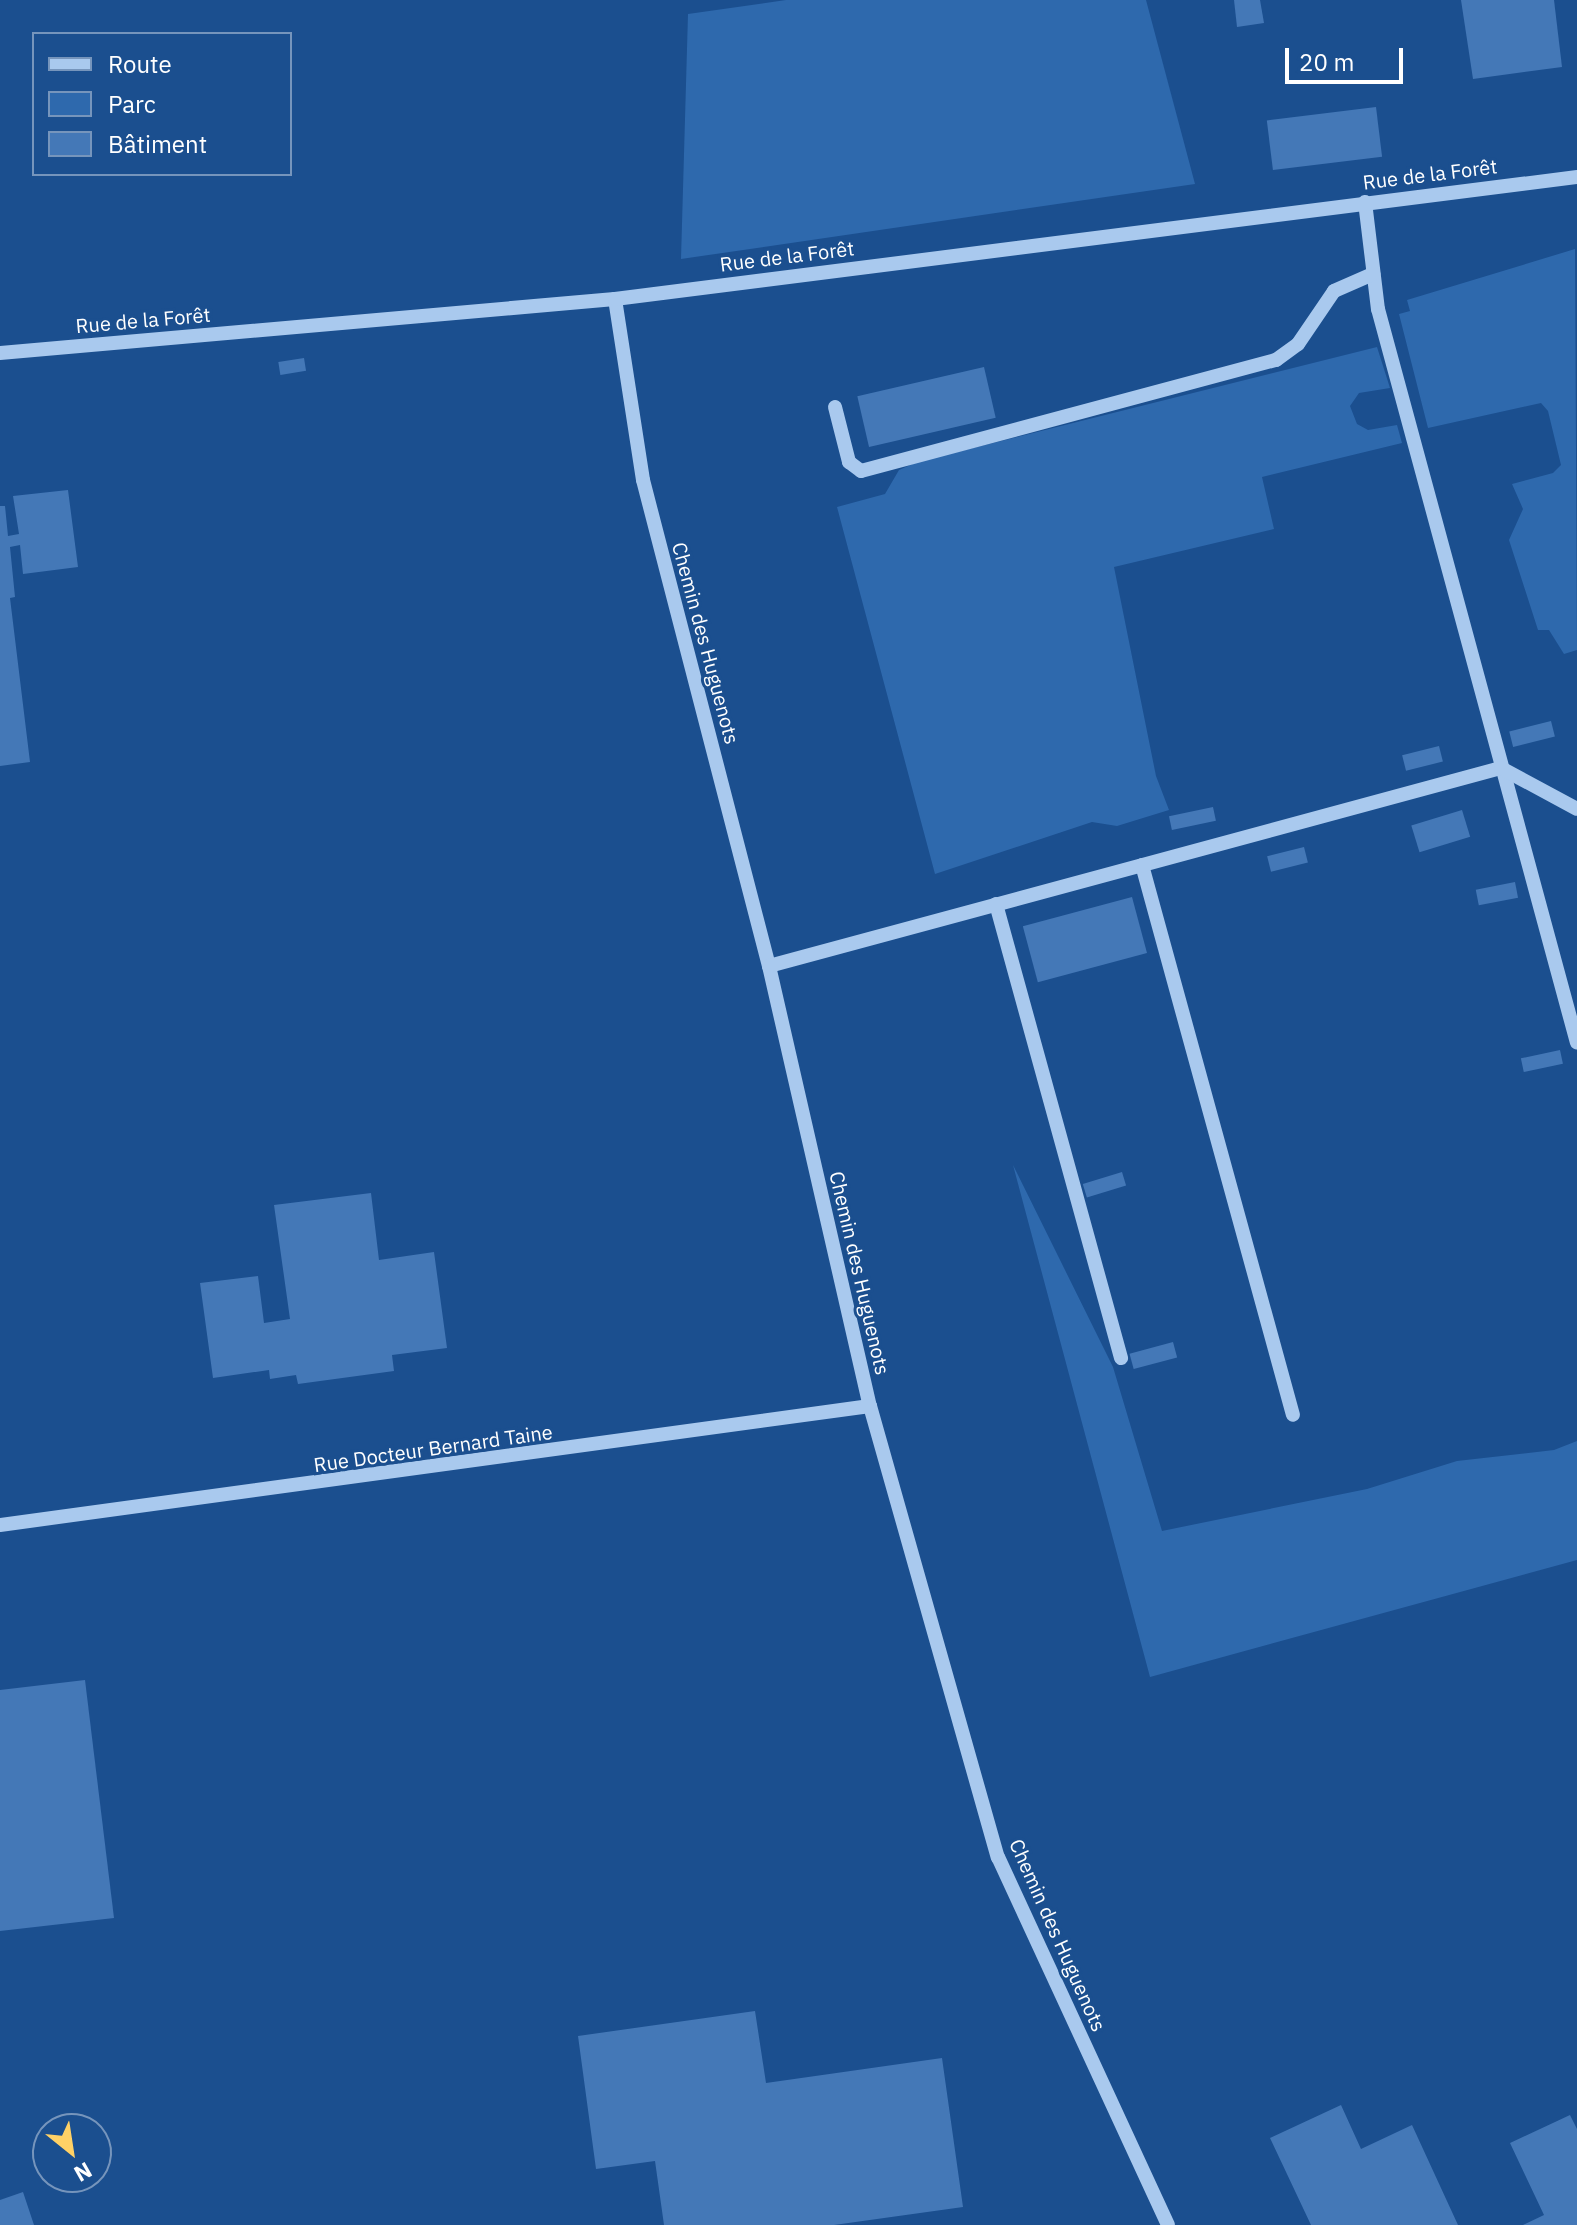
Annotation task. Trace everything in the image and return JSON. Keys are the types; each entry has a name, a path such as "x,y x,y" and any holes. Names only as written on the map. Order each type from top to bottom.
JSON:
{"street":[{"name":"Rue de la Forêt","path":"0,353 615,299 1577,177"},
{"path":"1365,202 1378,309 1577,1043"},
{"path":"835,407 849,462 861,471 1243,372 1276,360 1298,344 1334,291 1373,274"},
{"name":"Chemin des Huguenots","path":"615,299 643,480 769,966 870,1406 998,1857 1168,2225"},
{"path":"769,966 1501,768 1577,809"},
{"path":"1142,865 1293,1415"},
{"path":"996,904 1121,1358"},
{"name":"Rue Docteur Bernard Taine","path":"0,1525 870,1406"}],"green space":[{"path":"786,0 1146,0 1195,184 681,259 688,14"},
{"path":"1575,249 1577,650 1564,654 1549,630 1538,630 1509,540 1523,509 1512,484 1553,473 1561,465 1548,411 1541,403 1428,428 1399,314 1410,311 1407,300"},
{"path":"1377,347 1390,388 1359,393 1350,406 1357,424 1368,430 1397,425 1402,443 1262,477 1274,529 1114,567 1156,776 1169,810 1117,826 1092,822 935,874 837,507 885,494 899,470 917,462"},
{"path":"1013,1165 1113,1367 1162,1531 1367,1489 1457,1461 1554,1450 1577,1441 1577,1560 1150,1677"}],"building":[{"path":"1234,0 1260,0 1264,23 1237,27"},
{"path":"1461,0 1554,0 1562,67 1473,79"},
{"path":"1376,107 1382,157 1273,170 1267,120"},
{"path":"304,358 306,371 280,375 278,362"},
{"path":"984,367 996,418 869,447 857,396"},
{"path":"68,490 78,567 23,574 20,545 10,547 15,597 10,598 30,762 0,766 0,506 5,506 8,536 19,534 13,496"},
{"path":"1551,721 1555,737 1513,747 1509,731"},
{"path":"1439,746 1443,762 1406,771 1402,755"},
{"path":"1213,807 1216,821 1172,830 1169,816"},
{"path":"1462,810 1470,837 1420,852 1411,825"},
{"path":"1304,847 1308,863 1271,872 1267,856"},
{"path":"1515,882 1518,898 1479,905 1476,890"},
{"path":"1132,897 1147,953 1038,982 1023,926"},
{"path":"1560,1050 1563,1064 1524,1072 1521,1058"},
{"path":"1122,1172 1126,1185 1087,1197 1083,1184"},
{"path":"371,1193 379,1260 434,1252 447,1348 392,1355 394,1371 298,1384 296,1375 270,1379 269,1370 213,1378 200,1283 258,1276 264,1323 290,1319 274,1205"},
{"path":"1173,1342 1177,1357 1134,1369 1130,1354"},
{"path":"85,1680 114,1918 0,1931 0,1690"},
{"path":"755,2011 766,2083 942,2058 963,2207 834,2225 664,2225 655,2161 596,2169 578,2036"},
{"path":"1341,2105 1361,2149 1412,2125 1458,2225 1311,2225 1270,2138"},
{"path":"1570,2115 1577,2129 1577,2225 1523,2225 1544,2215 1510,2143"},
{"path":"23,2192 34,2225 0,2225 0,2200"}]}
